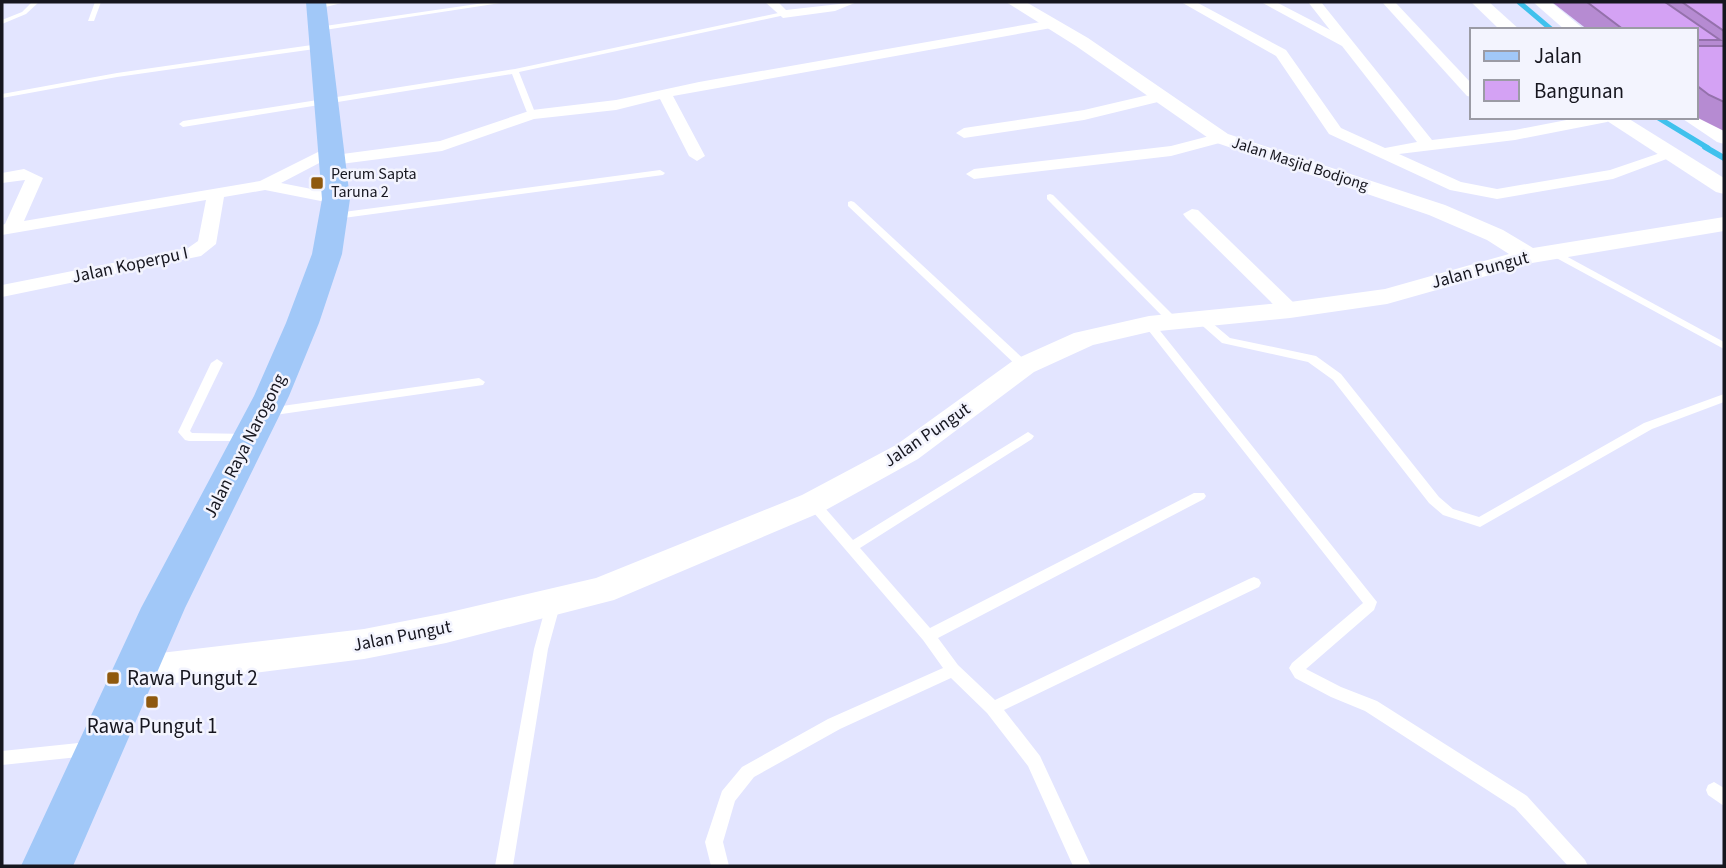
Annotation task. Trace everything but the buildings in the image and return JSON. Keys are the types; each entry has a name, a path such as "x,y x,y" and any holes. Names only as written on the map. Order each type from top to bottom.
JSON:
{"main road":[{"name":"Jalan Raya Narogong","path":"47,866 180,574 258,425 304,324 334,181 325,100 322,17"}],"street":[{"path":"771,2 783,14 835,7 851,2"},
{"name":"Jalan Masjid Bodjong","path":"1014,2 1052,24 1221,138 1437,210 1541,254"},
{"path":"1189,3 1212,2"},
{"path":"1267,2 1348,46"},
{"path":"1314,2 1428,145"},
{"path":"1388,2 1470,91"},
{"path":"1479,2 1509,28"},
{"path":"1541,2 1574,28"},
{"path":"1189,3 1281,53 1335,131 1456,186 1497,194 1613,174 1672,154"},
{"path":"7,230 265,185 334,181 532,115 592,109 958,38 1052,24"},
{"path":"665,95 697,156"},
{"path":"964,133 1083,115 1161,97"},
{"path":"1499,119 1515,135"},
{"path":"1383,153 1515,135 1599,119"},
{"path":"1612,119 1724,187"},
{"path":"1693,119 1724,138"},
{"path":"974,174 1171,151 1221,138"},
{"path":"2,178 24,174 34,178 7,230"},
{"path":"265,185 334,181"},
{"name":"Jalan Koperpu I","path":"2,291 194,252 207,244 216,194"},
{"path":"1192,214 1290,310"},
{"name":"Jalan Pungut","path":"135,672 365,644 446,628 602,590 813,503 907,452 1024,366 1084,339 1174,321 1290,310 1387,296 1541,254 1724,224"}],"lane":[{"path":"2,22 24,13 36,2"},
{"path":"90,19 98,2"},
{"path":"2,96 117,75 322,17 504,2"},
{"path":"183,124 515,71 783,14"},
{"path":"515,71 532,115"},
{"path":"334,181 660,173"},
{"path":"1050,197 1174,321 1370,602 1369,607 1297,668 1300,673 1371,706 1521,803 1579,866"},
{"path":"851,204 1024,366"},
{"path":"1541,254 1724,346"},
{"path":"1174,321 1226,341 1312,359 1337,377 1434,500 1448,512 1480,522 1648,426 1724,398"},
{"path":"217,363 184,432 189,438 479,382"},
{"path":"853,546 1028,436"},
{"path":"928,636 1199,496"},
{"path":"813,503 853,546 953,670 993,708 1034,761 1082,866"},
{"path":"993,708 1254,583"},
{"path":"504,866 541,649 555,601"},
{"path":"720,866 714,842 727,797 748,772 834,724 953,670"},
{"path":"2,758 102,747"}],"waterway":[{"path":"1519,2 1550,28"},
{"path":"1660,119 1708,148"},
{"path":"1705,147 1724,158"}],"place":[{"name":"Perum Sapta Taruna 2","path":"317,183"},
{"name":"Rawa Pungut 2","path":"113,678"},
{"name":"Rawa Pungut 1","path":"152,702"}]}
